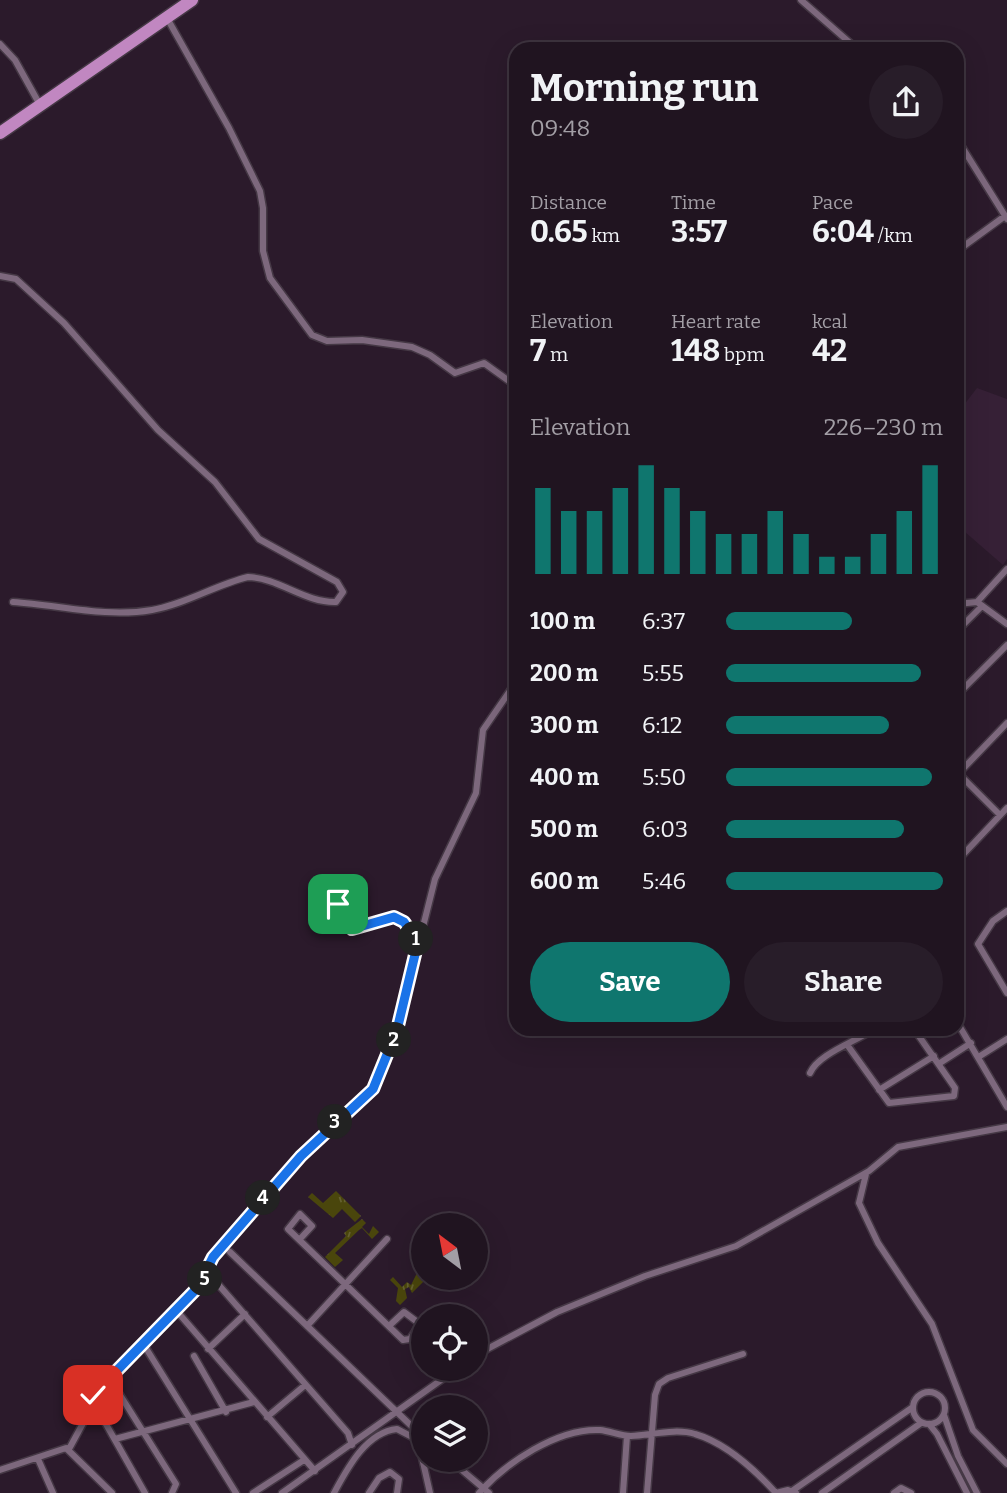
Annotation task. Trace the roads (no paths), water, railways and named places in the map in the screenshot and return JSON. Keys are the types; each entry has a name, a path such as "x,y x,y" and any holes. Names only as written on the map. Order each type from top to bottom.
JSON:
{"highway":[{"path":"0,133 192,0"}],"street":[{"path":"801,0 849,42"},
{"path":"167,18 229,128 260,191 263,208 263,251 270,278 312,335 327,341 362,340 412,347 430,355 455,373 484,363 509,381"},
{"path":"0,44 15,60 40,105"},
{"path":"964,150 1006,217 964,246"},
{"path":"0,276 16,279 64,323 158,430 215,482 259,539 337,582 343,592 336,602 318,600 263,578 248,577 153,610 108,615 62,605 13,602"},
{"path":"964,622 1007,569"},
{"path":"964,604 979,604 1007,624"},
{"path":"964,688 1007,645"},
{"path":"352,1445 348,1433 304,1386 206,1271 241,1224 301,1156 362,1102 378,1082 397,1030 435,879 476,793 484,730 509,692"},
{"path":"964,768 1007,723"},
{"path":"964,780 1000,815"},
{"path":"964,854 1007,808"},
{"path":"336,884 335,898 352,929 394,917 404,922 418,942"},
{"path":"1007,911 993,921 978,944 1007,993"},
{"path":"964,1032 980,1056 1007,1107"},
{"path":"810,1073 818,1059 863,1036"},
{"path":"848,1046 879,1090 894,1105 954,1096 955,1088 919,1036"},
{"path":"980,1056 1007,1039"},
{"path":"940,1063 971,1043"},
{"path":"879,1090 934,1056"},
{"path":"488,1349 557,1312 645,1276 736,1246 866,1173 891,1151 907,1144 1007,1126"},
{"path":"866,1173 859,1197 863,1213 887,1261 932,1324 973,1430 1007,1464"},
{"path":"307,1326 387,1239"},
{"path":"300,1240 345,1285 389,1326 406,1341 420,1324 404,1312 389,1326"},
{"path":"230,1252 411,1427"},
{"path":"145,1493 94,1403 93,1395 210,1275"},
{"path":"174,1309 315,1471"},
{"path":"208,1349 245,1314"},
{"path":"144,1345 236,1493"},
{"path":"647,1493 655,1391 661,1382 743,1354"},
{"path":"194,1356 226,1412"},
{"path":"110,1379 176,1484 172,1493"},
{"path":"282,1493 440,1381"},
{"path":"267,1417 304,1386"},
{"path":"942,1399 932,1393 925,1393 915,1399 914,1414 937,1434 967,1493"},
{"path":"942,1399 958,1393"},
{"path":"942,1399 944,1422 977,1493"},
{"path":"115,1439 226,1412 254,1402"},
{"path":"69,1449 94,1403"},
{"path":"463,1472 484,1491 516,1460 551,1442 598,1430 627,1436 698,1435 718,1444 762,1476 776,1493 794,1492 913,1407"},
{"path":"822,1493 925,1424 939,1420 944,1414"},
{"path":"334,1493 362,1450 394,1429 418,1440 430,1493"},
{"path":"624,1493 627,1436"},
{"path":"0,1470 38,1459 62,1448 69,1449 112,1493"},
{"path":"38,1459 53,1493"},
{"path":"253,1493 304,1460"},
{"path":"369,1493 379,1478 390,1472 399,1479 397,1493"},
{"path":"894,1493 901,1488 911,1493"}]}
